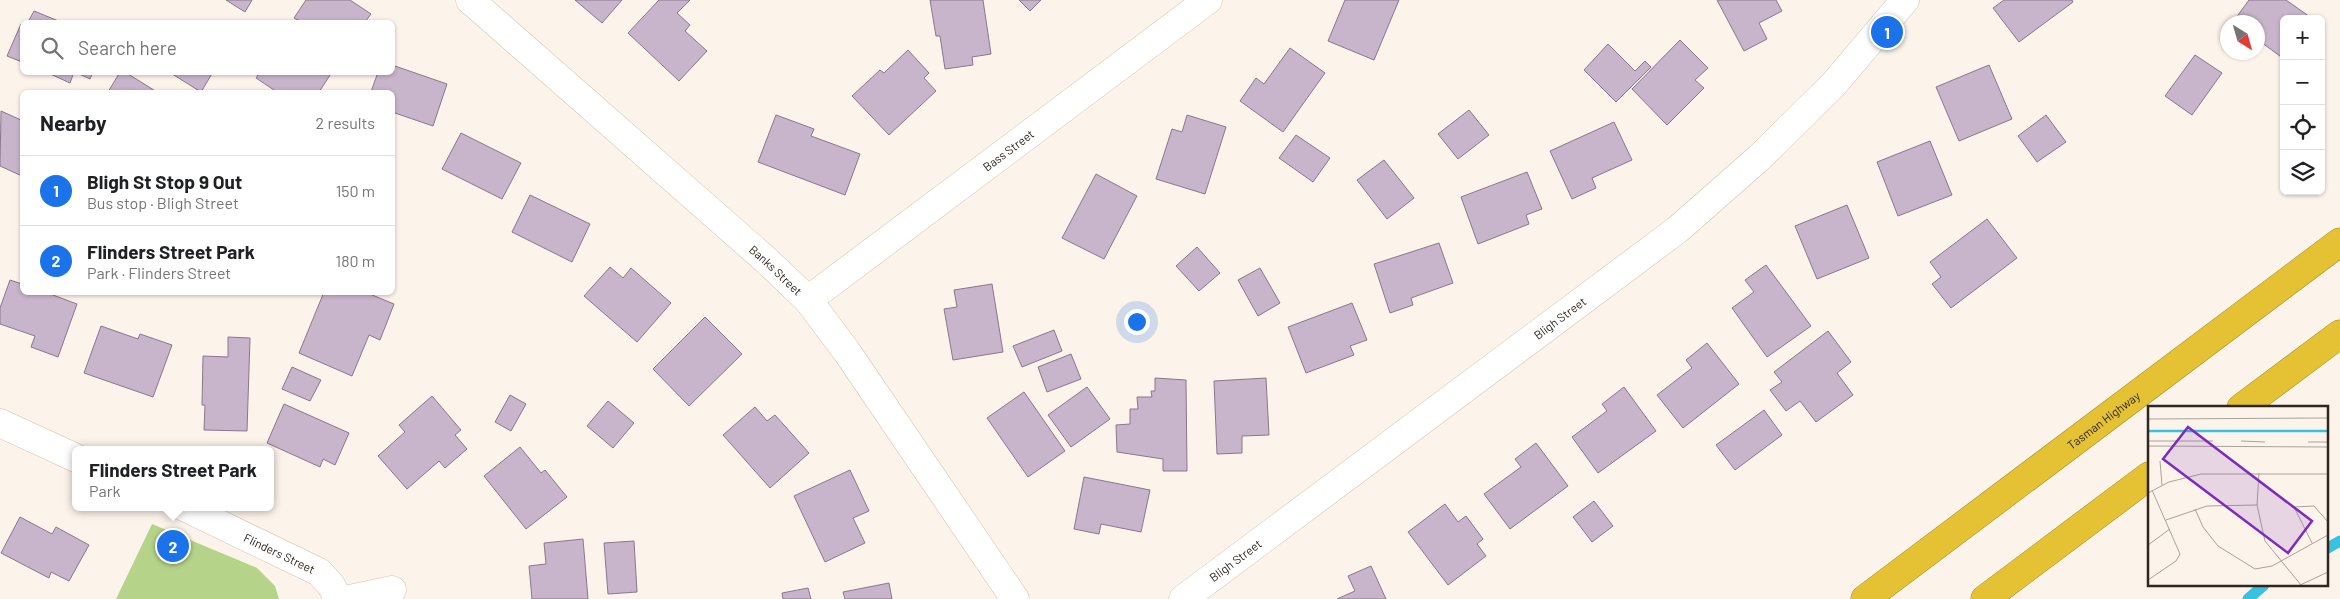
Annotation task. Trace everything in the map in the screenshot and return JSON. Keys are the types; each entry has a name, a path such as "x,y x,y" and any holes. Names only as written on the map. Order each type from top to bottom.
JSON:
{"highway":[{"name":"Tasman Highway","path":"1865,599 2340,242"},
{"path":"2244,406 2340,334"},
{"path":"1984,599 2148,477"}],"street":[{"name":"Banks Street","path":"470,0 766,260 808,300 847,352 1015,599"},
{"name":"Bass Street","path":"808,300 1208,0"},
{"name":"Bligh Street","path":"1183,599 1677,230 1759,158 1834,84 1905,0"},
{"path":"0,423 72,456"},
{"name":"Flinders Street","path":"192,511 319,572 331,585 338,599"},
{"path":"350,599 392,590"}],"green space":[{"path":"152,524 257,568 275,586 279,599 116,599"}],"building":[{"path":"226,0 252,0 245,12"},
{"path":"306,0 350,0 371,14 366,20 298,20 294,18"},
{"path":"575,0 622,0 602,23"},
{"path":"659,0 690,0 677,13 690,25 685,31 707,51 679,81 628,33"},
{"path":"930,0 983,0 991,54 972,57 973,65 945,69 940,36 936,36"},
{"path":"1019,0 1041,0 1030,11"},
{"path":"1345,0 1399,0 1374,60 1328,41"},
{"path":"1717,0 1776,0 1782,11 1759,23 1767,39 1744,51"},
{"path":"2004,0 2072,0 2073,2 2019,42 1993,8"},
{"path":"2249,0 2286,0 2307,15 2280,15 2280,56 2265,45 2265,15 2238,15"},
{"path":"34,11 56,20 29,20"},
{"path":"20,26 20,61 7,56"},
{"path":"1680,40 1708,68 1695,80 1704,88 1667,125 1632,89"},
{"path":"1608,44 1635,71 1645,61 1651,67 1616,102 1584,70"},
{"path":"1290,48 1325,73 1283,132 1240,101 1256,78 1264,84"},
{"path":"908,50 929,73 924,78 936,91 889,135 852,96 880,70 884,73"},
{"path":"2195,55 2222,73 2192,115 2165,96"},
{"path":"1989,65 2012,119 1959,141 1936,87"},
{"path":"395,66 447,84 433,126 395,113 395,90 372,90 377,75 395,75"},
{"path":"53,75 73,75 70,83"},
{"path":"81,75 92,75 90,79"},
{"path":"118,75 130,75 154,90 109,90"},
{"path":"174,75 211,75 202,90 198,90"},
{"path":"258,75 330,75 320,90 274,90 256,78"},
{"path":"1469,110 1489,135 1458,159 1438,134"},
{"path":"1,111 20,120 20,175 0,166"},
{"path":"776,115 814,129 811,136 860,154 845,195 758,162"},
{"path":"1187,115 1226,127 1205,194 1156,179 1172,129 1182,132"},
{"path":"2046,115 2066,142 2037,162 2018,136"},
{"path":"1614,122 1632,160 1592,178 1596,188 1572,199 1550,151"},
{"path":"461,133 521,163 502,199 442,169"},
{"path":"1296,135 1330,158 1313,182 1279,158"},
{"path":"1930,141 1952,195 1898,216 1877,162"},
{"path":"1384,160 1414,198 1387,219 1357,180"},
{"path":"1527,172 1542,209 1526,215 1529,224 1478,244 1461,197"},
{"path":"1096,174 1137,196 1104,259 1062,238"},
{"path":"530,195 590,224 572,262 512,232"},
{"path":"1847,205 1869,258 1817,279 1795,226"},
{"path":"1987,219 2017,258 1951,308 1932,284 1941,277 1930,262"},
{"path":"1439,243 1453,283 1411,298 1413,305 1390,313 1374,264"},
{"path":"1197,247 1220,273 1199,291 1176,266"},
{"path":"1766,265 1811,326 1767,357 1732,308 1754,292 1745,280"},
{"path":"610,267 623,278 631,268 671,303 637,342 584,296"},
{"path":"1260,268 1280,303 1258,316 1238,280"},
{"path":"10,280 20,283 20,295 53,295 77,304 58,357 31,347 35,336 0,324 0,308"},
{"path":"992,284 1003,352 953,360 944,309 957,307 954,290"},
{"path":"323,295 372,295 394,304 380,340 369,335 352,376 299,353"},
{"path":"1352,303 1367,340 1350,346 1354,355 1306,373 1288,327"},
{"path":"705,317 742,354 689,406 653,369"},
{"path":"101,326 138,339 140,334 172,345 153,397 84,373"},
{"path":"1054,330 1062,351 1022,367 1013,346"},
{"path":"1828,331 1851,362 1837,373 1853,395 1816,422 1800,401 1786,411 1770,390 1782,382 1774,372"},
{"path":"228,337 250,338 247,431 204,430 205,405 202,405 203,356 228,357"},
{"path":"1707,343 1739,384 1683,428 1657,395 1692,368 1686,360"},
{"path":"1071,354 1081,379 1047,392 1038,367"},
{"path":"292,367 321,380 310,401 282,389"},
{"path":"1155,378 1186,380 1187,471 1163,471 1163,459 1117,452 1116,425 1130,424 1130,409 1138,409 1137,397 1152,397 1151,391 1155,391"},
{"path":"1266,378 1269,435 1242,436 1242,453 1217,454 1214,381"},
{"path":"1087,387 1110,419 1071,447 1048,415"},
{"path":"1624,387 1656,431 1598,473 1572,437 1607,411 1602,404"},
{"path":"1024,392 1065,451 1028,477 987,418"},
{"path":"510,395 526,404 511,431 495,422"},
{"path":"432,396 461,430 455,435 467,449 445,468 439,461 407,489 378,456 405,432 399,425"},
{"path":"608,401 634,423 613,448 587,426"},
{"path":"284,404 349,433 335,465 323,459 320,467 267,443"},
{"path":"755,407 767,421 775,415 809,453 770,488 723,435"},
{"path":"1764,410 1782,435 1735,470 1716,445"},
{"path":"1536,443 1568,486 1510,529 1484,494 1521,467 1515,459"},
{"path":"520,447 541,473 545,470 567,497 526,529 484,476"},
{"path":"850,470 869,511 853,518 865,543 825,562 794,496"},
{"path":"1084,477 1150,490 1141,532 1101,524 1099,534 1074,529"},
{"path":"1594,501 1613,526 1592,542 1573,517"},
{"path":"1445,504 1458,522 1466,516 1483,539 1477,544 1486,556 1448,585 1408,532"},
{"path":"20,517 52,534 56,527 89,545 69,581 51,572 49,578 1,553"},
{"path":"583,539 588,599 532,599 529,566 546,564 544,543"},
{"path":"634,541 637,592 608,594 604,543"},
{"path":"1371,566 1386,599 1337,599 1355,591 1348,576"},
{"path":"889,583 892,599 845,599 843,592"},
{"path":"808,588 811,599 783,599 782,593"}],"waterway":[{"path":"2328,548 2340,541"},
{"path":"2248,599 2263,586"}],"place":[{"name":"Bligh St Stop 9 Out","path":"1887,32"},
{"name":"Flinders Street Park","path":"173,546"}]}
